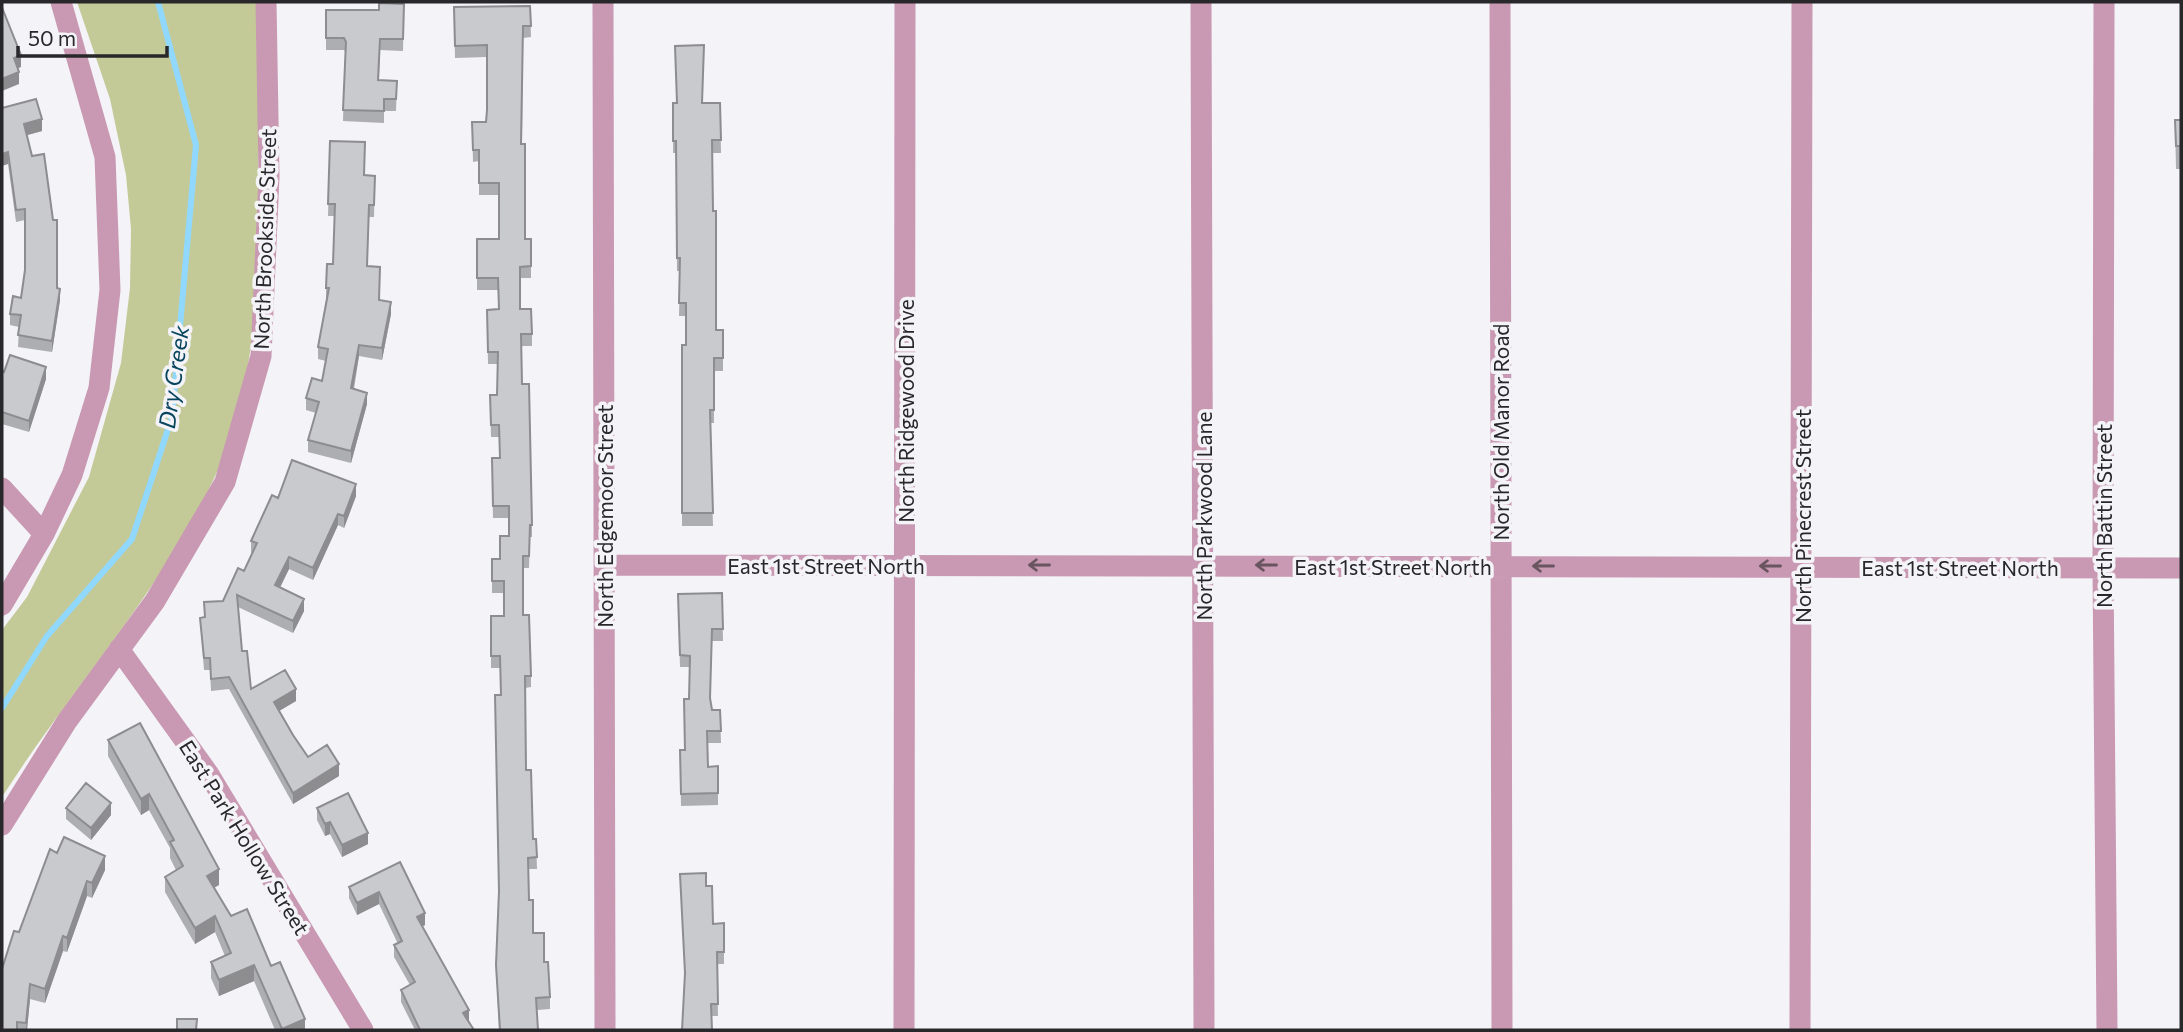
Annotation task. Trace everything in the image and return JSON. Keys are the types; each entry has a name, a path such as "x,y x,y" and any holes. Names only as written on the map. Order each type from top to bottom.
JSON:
{"street":[{"path":"2,605 44,534 72,475 99,388 110,290 105,157 61,2"},
{"name":"North Brookside Street","path":"2,825 67,721 155,601 225,482 261,356 269,177 266,2"},
{"name":"North Edgemoor Street","path":"603,2 605,1030"},
{"name":"North Ridgewood Drive","path":"904,1030 905,2"},
{"name":"North Parkwood Lane","path":"1201,2 1203,1030"},
{"name":"North Old Manor Road","path":"1500,2 1502,1030"},
{"name":"North Pinecrest Street","path":"1800,1030 1802,2"},
{"name":"North Battin Street","path":"2104,2 2103,567 2107,1030"},
{"path":"2,488 44,534"},
{"name":"East 1st Street North","path":"604,565 2181,568"},
{"name":"East Park Hollow Street","path":"119,649 208,773 363,1030"}],"green space":[{"path":"77,2 257,2 260,49 254,313 240,403 227,447 209,489 187,530 137,608 2,797 2,630 27,597 89,477 121,363 130,288 131,229 126,175 110,99"}],"building":[{"path":"379,3 404,4 403,39 380,39 378,80 397,81 396,99 384,99 384,111 343,110 346,42 344,38 326,38 326,10 379,10"},
{"path":"530,6 531,26 523,26 521,144 525,144 525,239 531,239 531,266 520,267 520,309 531,309 532,334 521,334 522,384 529,384 532,525 529,556 523,556 523,615 529,615 531,676 525,676 526,770 531,770 533,839 536,839 537,857 528,858 529,900 533,900 533,933 544,933 544,962 548,962 550,997 536,998 538,1030 500,1030 496,965 499,891 495,695 501,695 500,656 491,656 491,616 504,616 504,581 492,581 492,559 500,559 500,536 509,536 509,506 493,506 492,458 500,458 499,425 491,425 490,395 497,395 498,352 488,352 487,310 499,309 498,278 477,278 477,239 499,239 499,183 479,183 479,150 473,150 472,122 486,122 487,45 455,46 454,7"},
{"path":"2,11 21,55 14,58 19,72 2,79"},
{"path":"704,45 702,103 720,103 721,140 712,140 713,211 716,211 716,330 723,330 723,358 714,358 714,410 710,410 713,513 682,513 682,345 686,345 686,303 679,303 680,258 677,258 676,141 673,141 673,103 677,103 675,46"},
{"path":"36,99 42,119 24,124 32,156 44,154 53,220 57,220 57,288 60,289 52,341 18,335 21,315 10,314 13,296 21,298 25,270 25,209 16,210 8,152 2,154 2,108"},
{"path":"2175,120 2181,120 2181,146 2176,146"},
{"path":"330,141 365,142 364,175 375,176 374,205 369,205 367,266 380,267 379,300 391,302 382,348 359,345 351,388 367,393 351,451 308,440 319,402 306,398 312,378 322,381 328,349 318,347 329,288 326,288 327,264 333,264 335,204 328,204"},
{"path":"10,355 46,367 29,421 2,412 2,371 4,372"},
{"path":"292,460 356,484 344,516 338,514 313,568 289,557 275,585 304,599 293,621 237,595 242,651 247,651 251,689 285,670 296,689 274,702 308,757 327,745 339,764 293,793 229,677 211,679 210,658 204,658 200,618 205,617 204,602 223,601 238,568 244,571 257,543 251,541 272,495 278,498"},
{"path":"722,593 723,629 712,629 710,698 712,710 720,710 721,731 707,731 708,767 718,766 718,793 681,794 680,750 685,750 684,699 689,699 690,656 680,655 678,594"},
{"path":"140,723 219,869 207,876 231,916 247,909 271,966 280,962 305,1019 282,1029 254,965 219,980 211,962 231,953 215,916 195,928 165,877 183,866 170,842 174,840 149,794 141,799 108,740"},
{"path":"86,783 111,803 91,828 66,808"},
{"path":"348,793 368,833 342,845 330,822 325,824 317,808"},
{"path":"64,837 105,856 92,883 87,881 67,938 63,936 45,989 30,984 26,1023 17,1022 17,1030 2,1030 2,969 14,931 19,932 50,849 57,853"},
{"path":"400,862 425,913 417,917 469,1010 463,1013 474,1030 420,1030 401,990 415,982 394,945 402,941 379,892 357,903 349,887"},
{"path":"706,873 706,886 712,886 713,924 724,923 724,952 717,952 718,1004 711,1004 712,1030 682,1030 685,973 680,874"},
{"path":"177,1019 197,1019 196,1030 177,1030"}],"waterway":[{"name":"Dry Creek","path":"2,708 47,636 132,539 172,417 196,145 158,2"}]}
